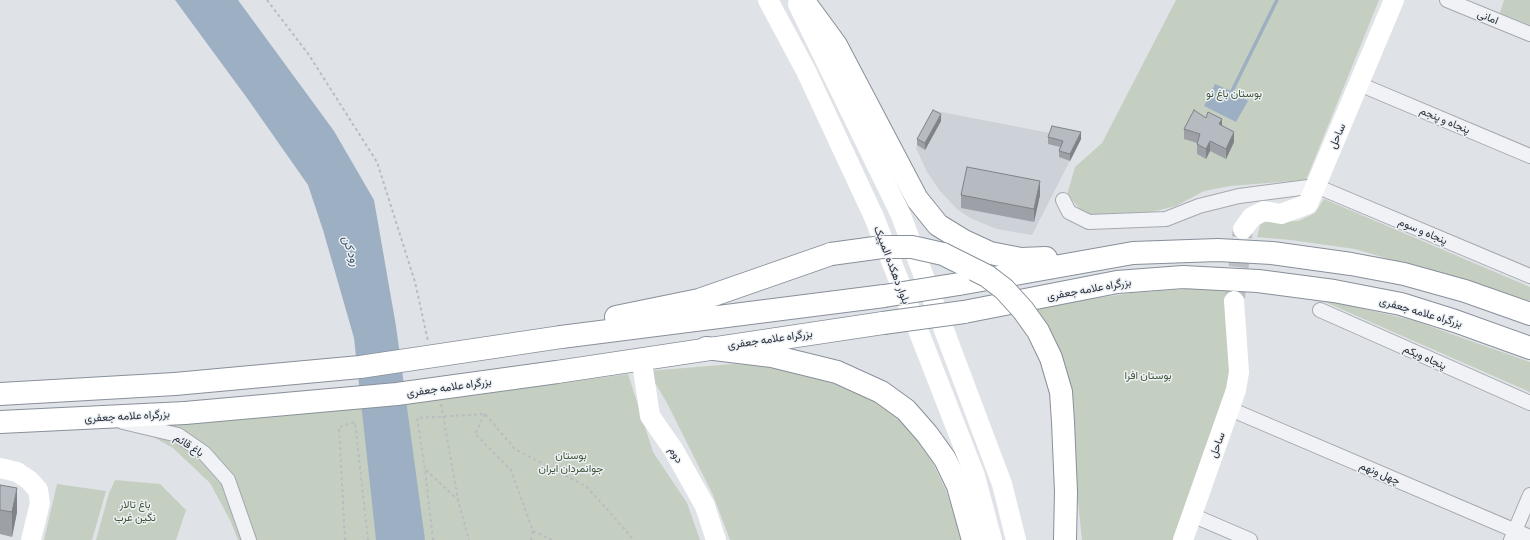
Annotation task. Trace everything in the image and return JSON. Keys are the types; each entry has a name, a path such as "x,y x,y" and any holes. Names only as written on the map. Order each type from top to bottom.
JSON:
{"highway":[{"path":"803,0 836,45 917,199 938,225 964,241 990,253 1021,259 1218,250 1272,253 1351,264 1404,274 1465,291 1530,314"},
{"path":"561,337 621,316 700,300 832,254 882,247 912,247 943,254 987,276 1004,289 1023,310 1038,331 1051,358 1061,392 1066,492 1065,540"},
{"path":"0,394 175,384 360,366 561,337 884,296 1133,254"},
{"name":"بزرگراه علامه جعفری","path":"0,422 186,413 397,394 558,372 706,348 964,312 1117,282 1183,277 1250,281 1334,291 1401,304 1455,321 1530,348"},
{"path":"706,348 772,356 837,372 881,392 906,410 927,434 945,459 958,486 973,540"}],"main road":[{"name":"بلوار دهکده المپیک","path":"768,0 806,71 874,217 975,476 992,540"},
{"path":"797,0 900,213 1002,484 1016,540"},
{"name":"ساحل","path":"1243,228 1252,216 1264,211 1281,214 1308,204 1394,0"},
{"name":"ساحل","path":"1183,540 1236,390 1239,372 1234,301"},
{"name":"دوم","path":"642,369 650,416 673,449 705,506 716,540"},
{"path":"0,468 18,472 29,480 38,490 40,503 31,540"}],"street":[{"name":"امانی","path":"1447,0 1530,34"},
{"name":"پنجاه و پنجم","path":"1359,84 1530,156"},
{"path":"1063,200 1069,212 1089,222 1166,219 1199,206 1239,196 1316,186"},
{"name":"پنجاه و سوم","path":"1316,186 1530,276"},
{"name":"پنجاه ویکم","path":"1320,310 1530,403"},
{"name":"چهل ونهم","path":"1230,410 1513,535 1530,537"},
{"name":"باغ قائم","path":"103,417 178,435 204,453 228,480 249,540"},
{"path":"1513,535 1530,495"},
{"path":"1192,516 1250,540"}],"path":[{"path":"267,0 309,55 377,162 416,282 428,342"},
{"path":"440,401 458,500 468,540"},
{"path":"434,540 417,418 485,414"},
{"path":"485,414 475,434 511,470 533,531 531,540"},
{"path":"485,414 515,449 587,487 634,540"},
{"path":"345,540 339,427 355,422 368,540"},
{"path":"425,470 458,500"},
{"path":"533,531 552,540"}],"shaded area":[{"path":"936,111 1081,139 1032,235 997,229 970,218 957,209 940,191 927,172 916,148"}],"green space":[{"name":"بوستان باغ نو","path":"1176,0 1379,0 1306,180 1230,186 1204,191 1176,206 1139,215 1088,217 1067,195 1075,167 1102,143"},
{"path":"1504,0 1530,0 1530,25 1500,13"},
{"path":"1324,199 1530,287 1530,301 1355,249 1257,237 1261,222 1299,221 1315,213"},
{"name":"بوستان افرا","path":"1187,289 1227,289 1234,369 1177,540 1082,540 1067,392 1032,308 1131,293"},
{"path":"1316,298 1412,320 1530,362 1530,392"},
{"path":"733,364 777,367 823,376 898,411 923,443 945,488 955,514 961,540 730,540 713,495 667,403 648,371"},
{"name":"بوستان جوانمردان ایران","path":"628,374 653,452 687,503 700,540 238,540 230,520 210,483 173,448 130,424 446,399"},
{"name":"باغ تالار نگین غرب","path":"115,480 160,484 186,510 176,540 96,540 109,493"},
{"path":"57,484 106,491 92,540 44,540"}],"water":[{"name":"رود کن","path":"175,0 238,0 334,131 374,200 396,326 425,540 376,540 354,338 323,230 308,185 247,98"},
{"path":"1215,84 1238,94 1248,101 1236,122 1204,106"}],"building":[{"path":"933,110 941,114 925,143 917,139"},
{"path":"1194,110 1206,118 1208,112 1222,119 1219,124 1234,132 1226,149 1210,141 1206,149 1197,144 1200,134 1184,129"},
{"path":"1052,126 1081,132 1070,154 1059,151 1063,141 1048,137"},
{"path":"967,167 1040,181 1034,209 961,195"},
{"path":"0,485 17,488 12,512 0,510"}],"waterway":[{"path":"1232,91 1277,0"}],"tunnel":[{"path":"1235,297 1243,229"}]}
